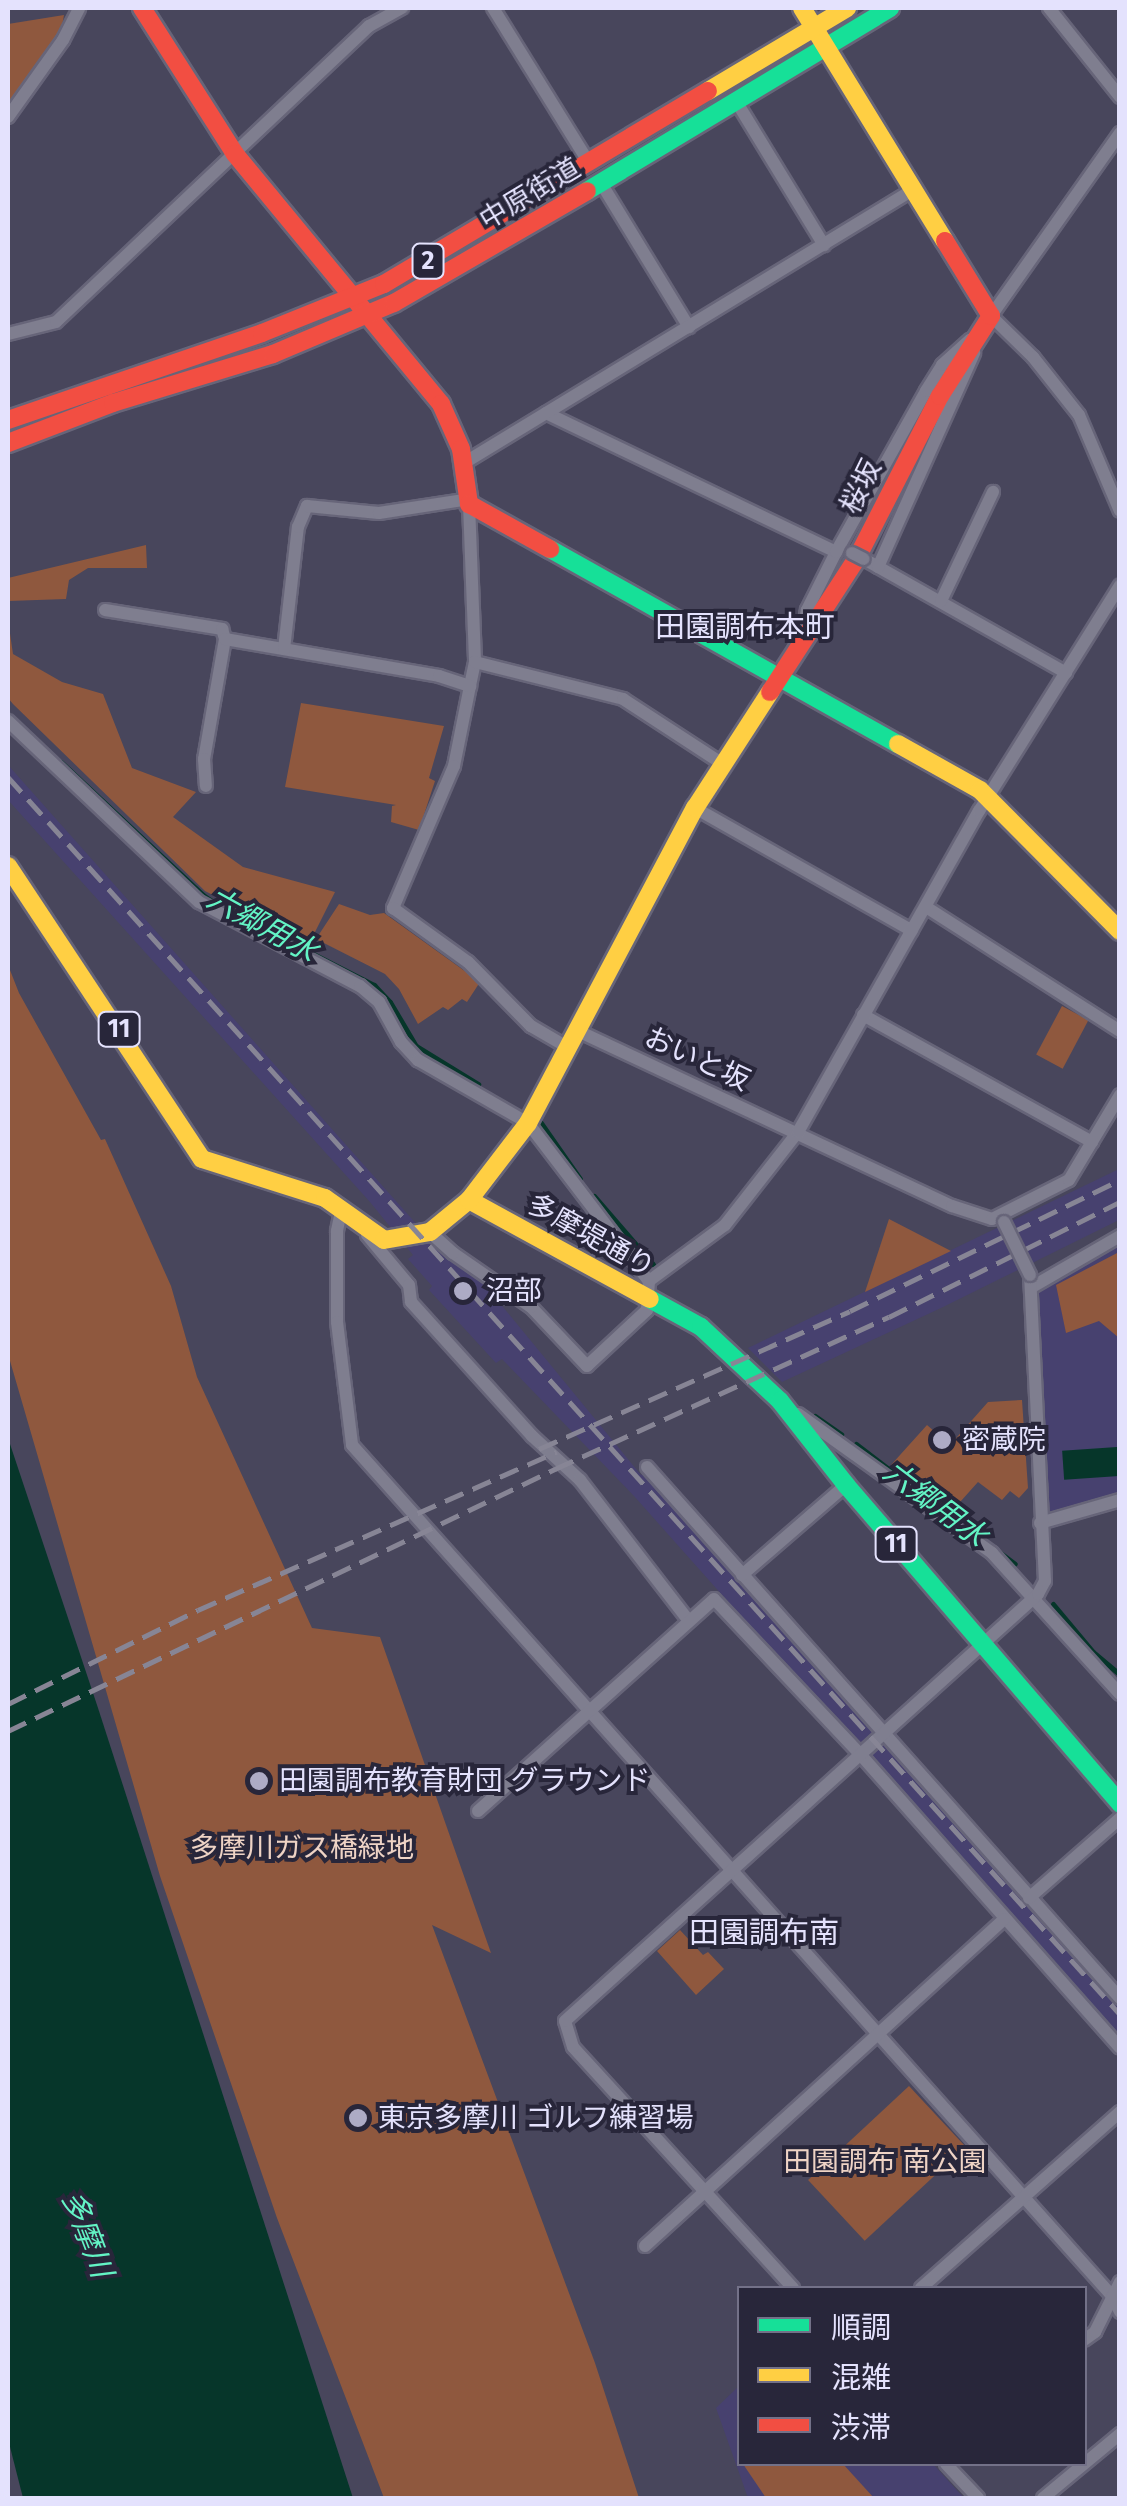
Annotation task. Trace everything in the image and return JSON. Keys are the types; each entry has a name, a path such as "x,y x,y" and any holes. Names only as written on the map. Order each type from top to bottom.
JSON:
{"main road":[{"path":"142,8 236,154 441,404 457,435 469,502 988,797 1120,931"},
{"path":"802,8 911,190 985,324"},
{"name":"中原街道","path":"8,420 354,297 446,250 846,8"},
{"name":"中原街道","path":"8,443 113,403 274,354 369,315 464,266 890,8"},
{"name":"桜坂","path":"469,1200 528,1123 695,808 857,558 911,449 985,324"},
{"name":"11","path":"8,866 199,1156 342,1207 368,1228"},
{"path":"368,1228 384,1240 430,1232 469,1200"},
{"name":"多摩堤通り","path":"469,1200 649,1290 701,1327 780,1401 846,1485 1120,1804"}],"street":[{"path":"8,116 64,40 79,8"},
{"path":"8,334 56,322 369,26 402,8"},
{"path":"493,8 589,164"},
{"path":"1048,8 1120,98"},
{"path":"736,101 824,246"},
{"path":"801,648 807,610 942,365 985,324 1120,133"},
{"path":"601,183 689,327"},
{"path":"464,463 911,190"},
{"path":"985,324 1033,357 1079,414 1120,511"},
{"path":"878,567 973,359 985,324"},
{"path":"546,414 836,552"},
{"path":"941,601 993,492"},
{"path":"226,639 284,650 439,676 470,686 474,662 469,502 379,513 307,506 298,527 284,650"},
{"path":"858,556 1066,673"},
{"path":"649,1290 724,1226 798,1132 988,797 1120,585"},
{"path":"105,610 222,630 226,639 204,758 206,786"},
{"path":"474,662 622,699 721,764"},
{"name":"おいと坂","path":"470,686 454,766 393,908 468,962 531,1026 572,1039 798,1132 952,1206 1002,1218"},
{"path":"8,721 200,902 360,986 379,1002 401,1042 418,1060 528,1123 649,1290 647,1310 587,1366 531,1307 453,1253 430,1232"},
{"path":"695,808 912,931"},
{"path":"926,907 1120,1032"},
{"path":"863,1016 1092,1142"},
{"path":"791,2286 576,2050 565,2026 568,2017 1030,1600 1045,1581 1031,1281 1002,1218 1069,1180 1120,1095"},
{"path":"342,1207 337,1232 337,1322 352,1444 1112,2296 1120,2312"},
{"path":"368,1228 367,1236 409,1286 411,1302 532,1436 580,1480 689,1621"},
{"path":"1031,1281 1120,1236"},
{"path":"780,1401 992,1554 1120,1694"},
{"path":"646,1468 880,1734 1118,1992"},
{"path":"742,1575 846,1485"},
{"path":"1040,1523 1120,1500"},
{"path":"478,1811 714,1599 860,1754 1120,2048"},
{"path":"1028,1898 1120,1818"},
{"path":"645,2246 1004,1919"},
{"path":"923,2286 1120,2112"},
{"path":"1087,2338 1094,2332 1120,2282"},
{"path":"1087,2461 1120,2434"},
{"path":"950,2466 978,2498"},
{"path":"1043,2498 1082,2466"}],"shaded area":[{"path":"8,765 444,1255 476,1274 641,1475 645,1472 1119,2001 1119,2041 634,1496 502,1359 496,1363 429,1290 432,1286 408,1259 413,1255 370,1202 8,800"},
{"path":"1119,1169 1119,1220 941,1308 782,1382 748,1348"},
{"path":"1119,1245 1119,1495 1055,1515 1047,1513 1038,1289"},
{"path":"737,2388 737,2466 935,2466 964,2498 748,2498 716,2408"}],"green space":[{"path":"64,15 61,32 8,109 8,24"},
{"path":"146,545 147,568 88,568 69,580 66,599 8,601 8,578"},
{"path":"8,620 13,654 62,682 103,694 132,768 196,792 173,817 243,867 335,892 309,944 205,891 13,704 8,698"},
{"path":"301,703 444,726 429,778 435,781 419,830 391,822 392,806 396,805 285,787"},
{"path":"339,904 370,915 384,913 480,982 467,1002 462,999 448,1010 443,1007 418,1024 399,989 385,974 316,939"},
{"name":"多摩川ガス橋緑地","path":"8,965 19,993 101,1140 105,1139 171,1286 197,1377 312,1628 380,1637 491,1953 432,1925 595,2363 639,2498 384,2498 277,2218 160,1876 8,1354"},
{"path":"1062,1006 1088,1020 1063,1069 1036,1055"},
{"path":"889,1219 951,1251 865,1292"},
{"path":"1119,1252 1119,1338 1099,1321 1066,1333 1056,1285"},
{"path":"1022,1400 1028,1488 1019,1498 1010,1491 1002,1500 978,1482 952,1511 891,1465 927,1425 950,1445 988,1402"},
{"path":"680,1930 703,1955 708,1952 724,1969 696,1995 657,1951"},
{"name":"田園調布 南公園","path":"909,2086 966,2147 865,2241 808,2180"},
{"path":"744,2466 845,2466 874,2498 766,2498"}],"water":[{"name":"多摩川","path":"8,1438 353,2498 23,2498 8,2439"},
{"path":"1117,1447 1119,1476 1064,1480 1062,1451"}],"waterway":[{"name":"六郷用水","path":"61,762 203,895 224,909"},
{"name":"六郷用水","path":"247,920 374,985 390,1002 416,1046 478,1084"},
{"name":"六郷用水","path":"541,1123 580,1179"},
{"name":"六郷用水","path":"594,1196 653,1264"},
{"path":"815,1416 841,1434"},
{"name":"六郷用水","path":"856,1444 933,1503"},
{"name":"六郷用水","path":"954,1518 1015,1564"},
{"path":"1053,1604 1093,1652 1120,1675"}],"railway":[{"path":"8,777 1120,2014"},
{"path":"539,1449 850,1311 1120,1180"},
{"path":"8,1731 555,1469 889,1317 1120,1202"},
{"path":"8,1704 198,1610 557,1452"}],"traffic: fast":[{"path":"587,191 890,8"},
{"path":"550,549 898,744"},
{"path":"650,1299 701,1327 780,1401 846,1485 1120,1804"}],"traffic: slow":[{"path":"802,8 945,241"},
{"path":"708,91 847,8"},
{"path":"469,1200 528,1123 695,808 770,692"},
{"path":"898,744 980,790 1120,931"},
{"path":"8,866 202,1159 325,1198 384,1240 430,1232 469,1200 650,1299"}],"traffic: jam":[{"path":"142,8 235,154 441,404 461,449 469,504 550,549"},
{"path":"8,420 262,333 384,284 708,91"},
{"path":"8,443 113,403 273,354 394,303 587,191"},
{"path":"770,692 857,558 940,396 991,316 945,241"}],"place":[{"name":"沼部","path":"463,1291"},
{"name":"密蔵院","path":"942,1440"},
{"name":"田園調布教育財団 グラウンド","path":"259,1781"},
{"name":"東京多摩川 ゴルフ練習場","path":"358,2118"}],"district":[{"name":"田園調布本町","path":"745,627"},
{"name":"田園調布南","path":"764,1933"}]}
